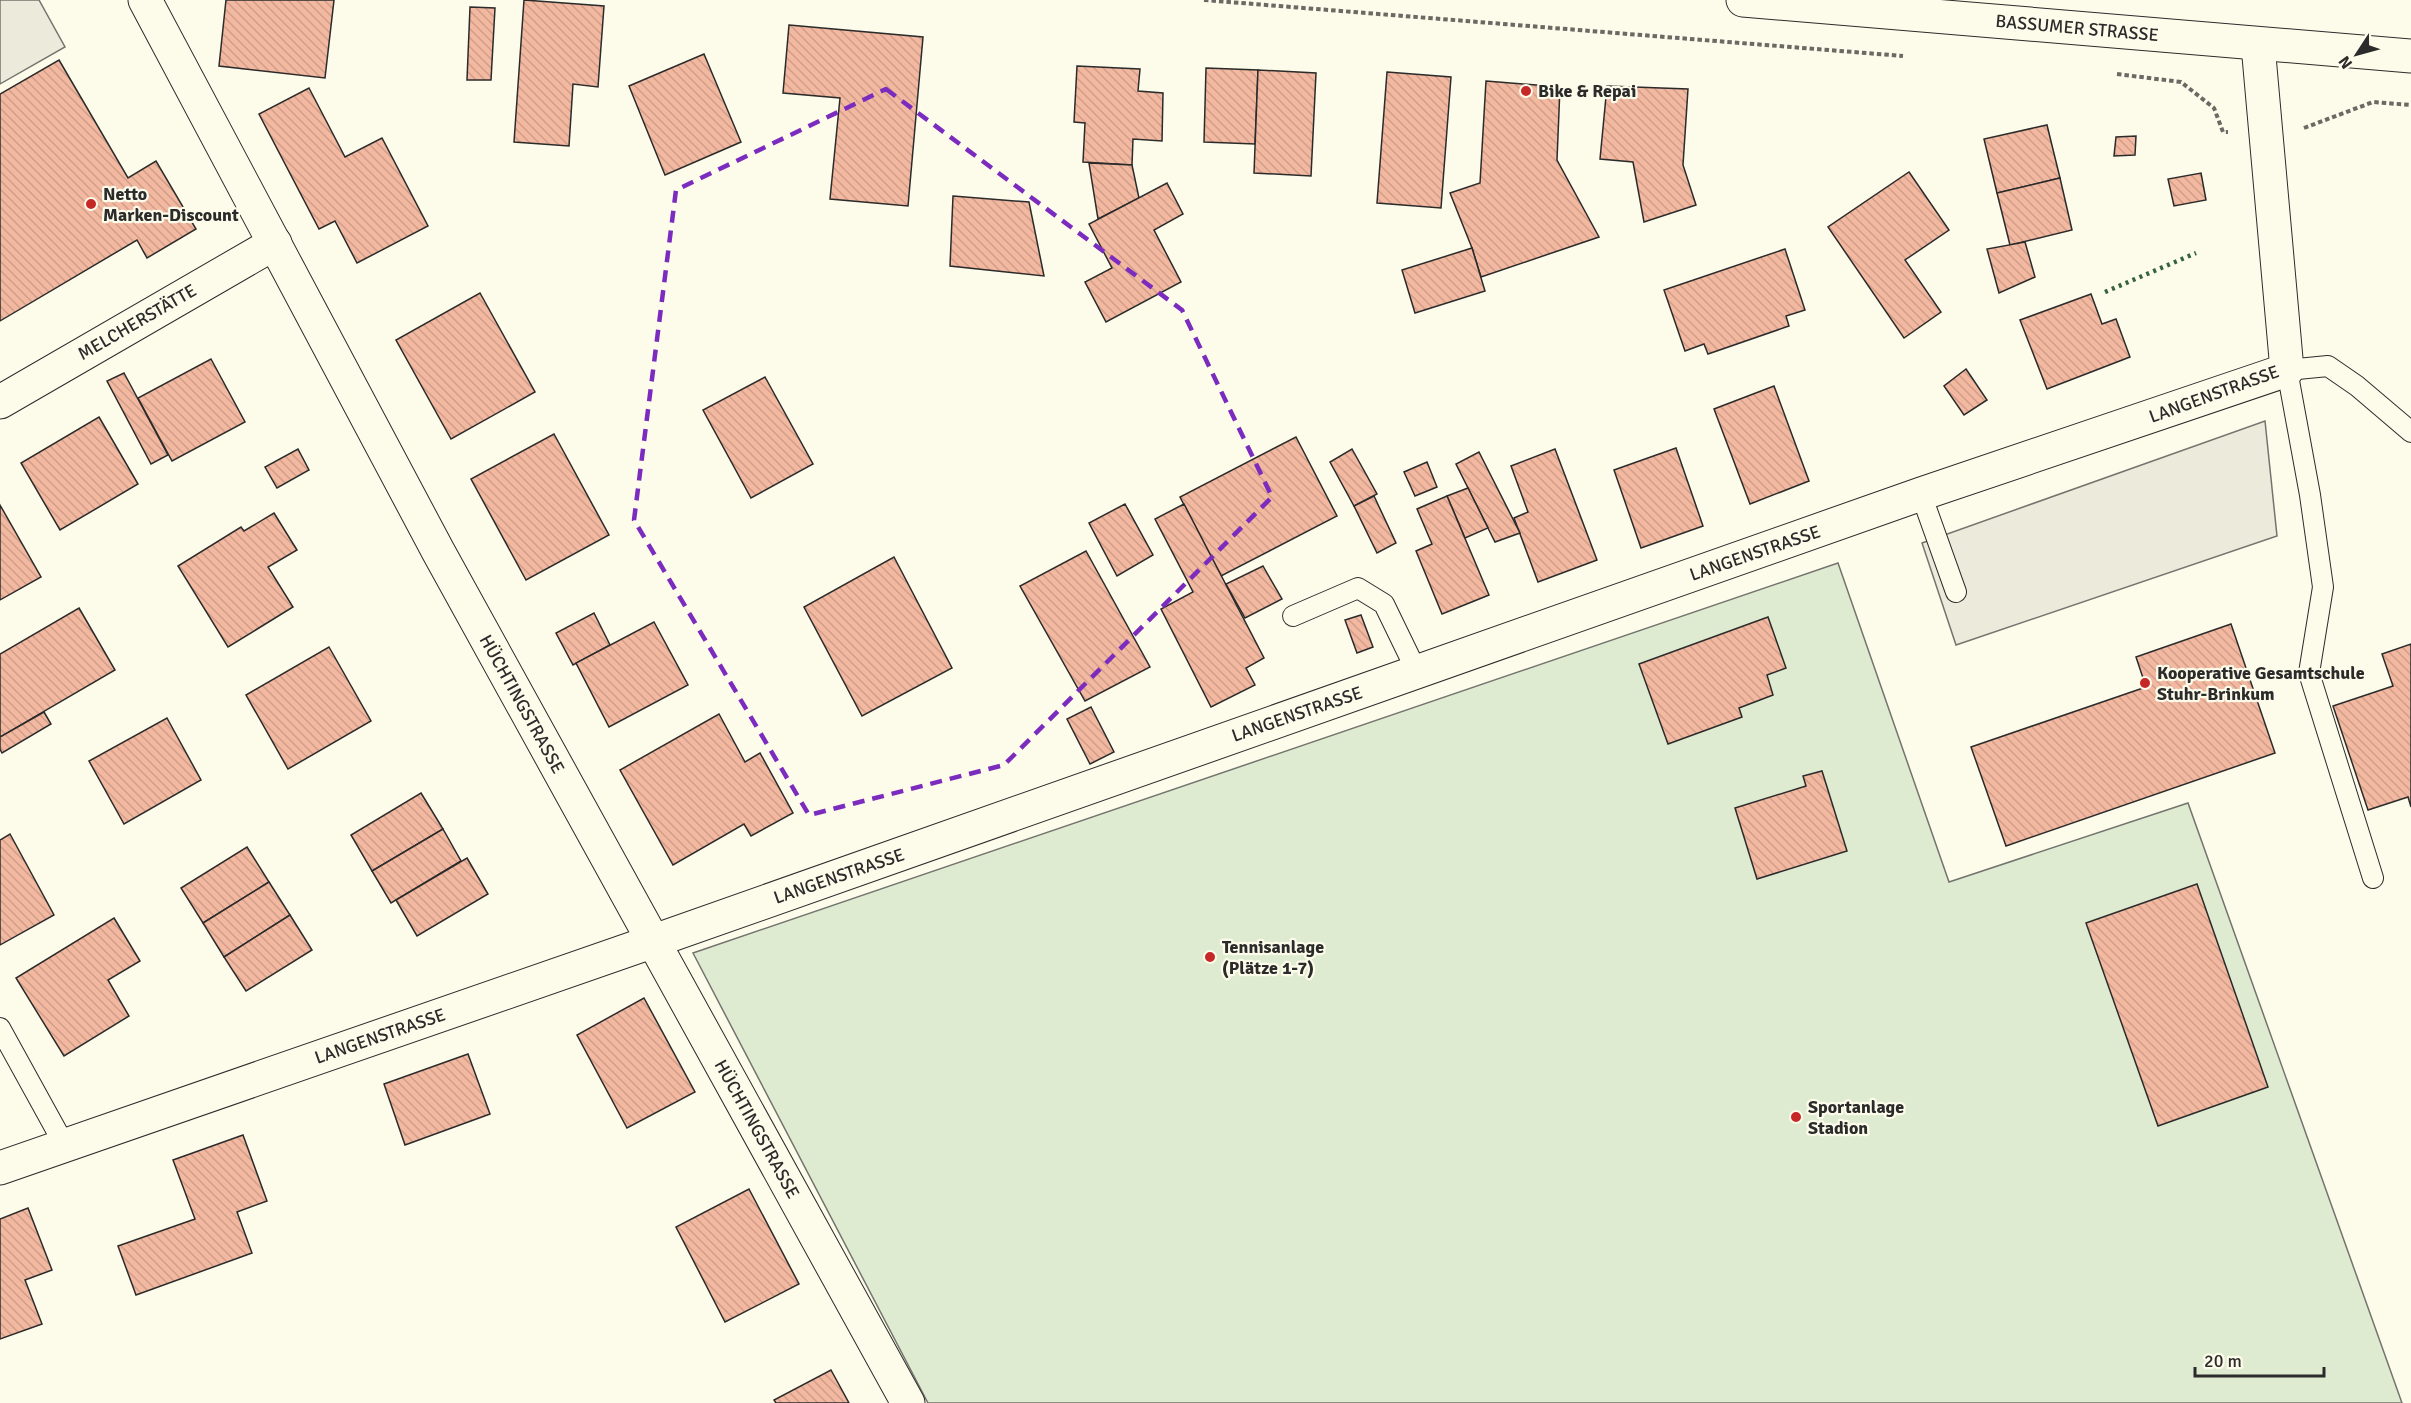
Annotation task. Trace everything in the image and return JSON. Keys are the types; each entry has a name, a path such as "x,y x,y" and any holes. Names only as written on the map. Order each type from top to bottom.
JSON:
{"street":[{"name":"HÜCHTINGSTRASSE","path":"145,0 438,551 908,1403"},
{"name":"BASSUMER STRASSE","path":"1743,0 1955,9 2258,45 2411,57"},
{"name":"LANGENSTRASSE","path":"0,1168 654,941 1921,494 2287,370 2258,45"},
{"name":"MELCHERSTÄTTE","path":"0,402 275,243"}],"lane":[{"path":"2373,878 2309,673 2323,587 2310,495 2287,370 2328,366 2357,386 2411,432"},
{"path":"1921,494 1956,591"},
{"path":"1293,616 1358,588 1384,604 1417,672"},
{"path":"0,1028 65,1146"}],"path":[{"path":"1204,0 1906,56"},
{"path":"2109,73 2181,82 2214,108 2223,132 2298,130 2373,102 2411,105"}],"highlighted area":[{"path":"886,89 1182,310 1272,497 1004,765 809,815 634,520 676,190"}],"green space":[{"name":"Sportanlage Stadion","path":"1838,563 1949,882 2188,803 2402,1403 928,1403 693,953"}],"shaded area":[{"path":"0,0 39,0 65,47 0,84"},
{"path":"2265,421 2277,536 1956,645 1922,543"}],"building":[{"path":"226,0 334,0 325,78 219,66"},
{"path":"524,0 604,6 598,87 573,84 569,146 514,142"},
{"path":"470,7 495,8 491,80 467,80"},
{"path":"789,25 923,37 908,206 830,199 840,98 783,93"},
{"path":"704,54 741,142 665,175 629,86"},
{"name":"Netto Marken-Discount","path":"59,60 128,178 156,161 196,229 147,258 137,240 0,321 0,94"},
{"path":"1077,66 1140,69 1138,91 1163,93 1162,141 1133,139 1132,165 1083,162 1085,123 1074,122"},
{"path":"1206,68 1258,70 1255,144 1204,142"},
{"path":"1258,70 1316,73 1311,176 1254,173"},
{"path":"1387,72 1451,77 1441,208 1377,203"},
{"path":"1486,81 1560,87 1557,160 1599,237 1481,277 1450,193 1480,183"},
{"path":"1607,86 1688,89 1683,165 1696,205 1644,222 1633,162 1600,159"},
{"path":"309,88 345,157 382,138 428,226 357,263 335,221 319,229 259,114"},
{"path":"2047,125 2060,178 1997,193 1984,139"},
{"path":"2136,136 2135,155 2114,156 2116,137"},
{"path":"1089,163 1132,165 1139,198 1098,219"},
{"path":"1909,172 1949,230 1905,260 1941,312 1904,338 1828,227"},
{"path":"2201,173 2206,200 2174,206 2168,179"},
{"path":"2060,178 2072,230 2010,245 1997,193"},
{"path":"1167,183 1183,214 1154,230 1181,282 1106,322 1085,282 1112,268 1089,224"},
{"path":"953,196 1029,202 1044,276 950,266"},
{"path":"2025,242 2035,277 1999,293 1987,249"},
{"path":"1472,248 1485,291 1415,313 1402,270"},
{"path":"1785,249 1805,310 1786,316 1789,326 1708,354 1704,344 1685,351 1664,290"},
{"path":"480,293 535,392 451,439 396,340"},
{"path":"2091,294 2102,324 2116,319 2130,357 2047,389 2020,320"},
{"path":"211,359 245,422 172,461 138,398"},
{"path":"1966,369 1987,400 1964,415 1944,386"},
{"path":"124,373 168,455 151,464 107,381"},
{"path":"765,377 813,464 751,498 703,410"},
{"path":"1774,386 1809,481 1750,504 1714,409"},
{"path":"99,417 138,484 60,530 21,463"},
{"path":"554,434 609,535 526,580 471,479"},
{"path":"1296,437 1337,516 1221,576 1180,497"},
{"path":"1676,448 1703,526 1641,548 1614,470"},
{"path":"298,449 309,470 277,488 265,467"},
{"path":"1352,449 1377,494 1354,506 1330,462"},
{"path":"1555,449 1597,560 1538,582 1514,518 1528,512 1511,466"},
{"path":"1479,452 1520,533 1495,542 1456,464"},
{"path":"1427,462 1437,487 1415,496 1404,472"},
{"path":"1468,488 1488,528 1465,538 1447,496"},
{"path":"1374,496 1396,543 1377,553 1354,506"},
{"path":"1447,496 1489,595 1442,614 1416,551 1432,544 1417,509"},
{"path":"1125,504 1153,555 1117,576 1089,523"},
{"path":"1184,504 1264,658 1246,668 1255,685 1211,707 1161,609 1193,592 1155,519"},
{"path":"0,505 41,577 0,600"},
{"path":"274,513 297,550 268,567 293,607 228,647 178,566 241,527 244,531"},
{"path":"1086,551 1150,667 1085,701 1020,586"},
{"path":"894,557 952,668 862,716 804,607"},
{"path":"1263,566 1282,599 1245,618 1226,584"},
{"path":"79,608 115,670 0,737 0,654"},
{"path":"594,613 610,645 573,665 556,633"},
{"path":"1361,615 1373,647 1357,653 1345,620"},
{"path":"1768,617 1786,668 1767,675 1773,695 1739,708 1742,717 1668,744 1639,664"},
{"path":"654,622 688,685 609,727 576,663"},
{"path":"2231,624 2275,753 2006,846 1971,747 2146,687 2136,657"},
{"path":"2411,644 2411,807 2408,797 2368,810 2333,706 2393,686 2382,654"},
{"path":"329,647 371,721 288,769 246,695"},
{"path":"1091,707 1114,752 1090,764 1067,719"},
{"path":"44,712 51,724 2,753 0,737"},
{"path":"719,714 745,762 760,753 793,813 751,836 744,824 673,865 620,770"},
{"path":"167,718 201,780 124,824 89,761"},
{"path":"1822,771 1847,851 1757,879 1735,808 1806,786 1803,776"},
{"path":"421,793 443,829 372,871 351,835"},
{"path":"443,829 461,861 391,903 372,871"},
{"path":"10,834 54,915 0,945 0,840"},
{"path":"247,847 269,882 203,923 181,888"},
{"path":"467,858 488,894 417,936 396,900"},
{"path":"269,882 290,915 224,957 203,923"},
{"path":"2197,884 2268,1087 2158,1126 2086,923"},
{"path":"290,915 312,950 246,991 224,957"},
{"path":"114,918 140,961 108,980 129,1016 64,1056 16,978"},
{"path":"644,998 695,1092 627,1128 577,1035"},
{"path":"468,1054 490,1114 405,1145 384,1084"},
{"path":"243,1135 267,1201 237,1212 252,1253 136,1295 118,1246 195,1219 173,1160"},
{"path":"749,1189 799,1284 725,1322 676,1227"},
{"path":"28,1208 52,1270 25,1280 42,1324 0,1339 0,1219"},
{"path":"831,1370 849,1403 776,1403 774,1400"}],"hedge":[{"path":"2105,292 2196,253"}],"place":[{"name":"Bike & Repai","path":"1526,91"},
{"name":"Netto Marken-Discount","path":"91,204"},
{"name":"Kooperative Gesamtschule Stuhr-Brinkum","path":"2145,683"},
{"name":"Tennisanlage (Plätze 1-7)","path":"1210,957"},
{"name":"Sportanlage Stadion","path":"1796,1117"}]}
